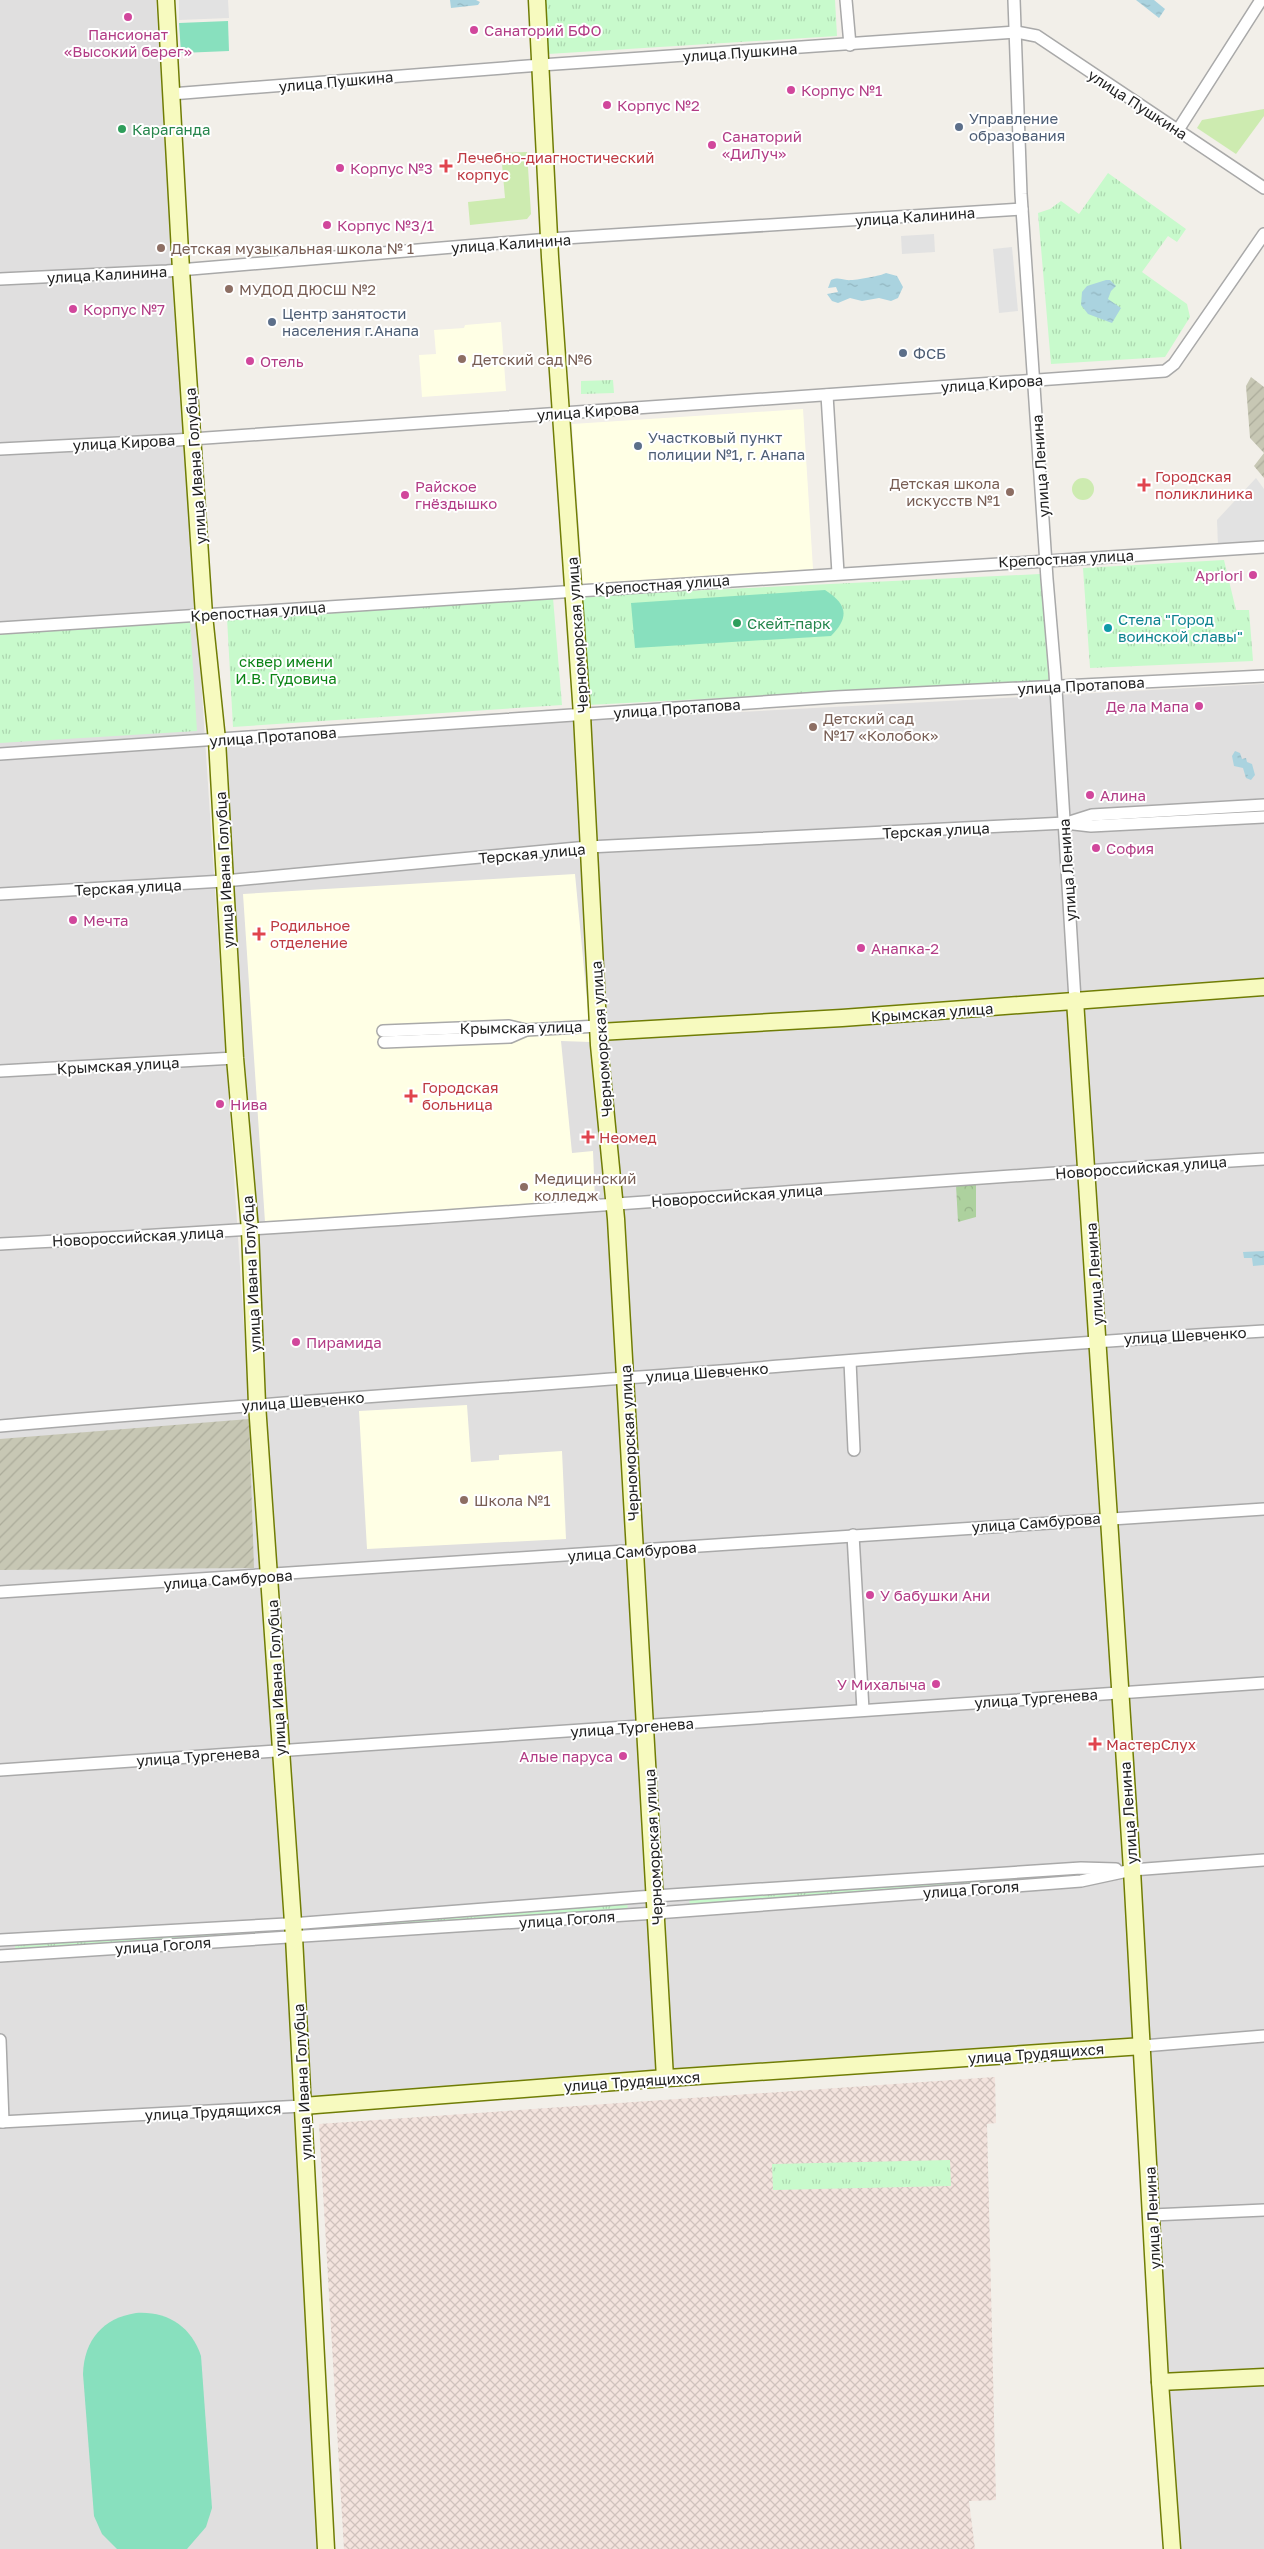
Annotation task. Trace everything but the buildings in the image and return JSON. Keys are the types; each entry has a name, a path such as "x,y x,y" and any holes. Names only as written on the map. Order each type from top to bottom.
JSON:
{"street":[{"name":"улица Ивана Голубца","path":"166,0 170,94 204,615 217,740 235,1058 250,1230 257,1404 293,1930 326,2549"},
{"name":"Черноморская улица","path":"537,0 549,239 582,715 599,1029 614,1203 625,1378 665,2078"},
{"path":"846,0 850,45"},
{"name":"улица Ленина","path":"1014,0 1022,209 1056,686 1075,1000 1099,1340 1108,1517 1143,2046 1160,2382 1172,2549"},
{"path":"1178,130 1261,0"},
{"name":"улица Пушкина","path":"170,94 541,65 1016,32 1036,36 1264,188"},
{"name":"улица Калинина","path":"0,279 181,270 549,239 1022,209"},
{"name":"улица Кирова","path":"0,449 193,438 1165,371 1174,364 1264,234"},
{"path":"827,395 838,573"},
{"name":"Крепостная улица","path":"0,628 1264,547"},
{"name":"улица Протапова","path":"0,754 836,697 1264,676"},
{"name":"Терская улица","path":"1065,823 1092,815 1264,804"},
{"name":"Терская улица","path":"0,894 224,881 588,847 1065,823 1091,826 1264,817"},
{"name":"Крымская улица","path":"383,1036 509,1026 526,1030 599,1029 852,1018 1264,987"},
{"name":"Крымская улица","path":"0,1071 235,1058"},
{"name":"Новороссийская улица","path":"0,1244 250,1230 614,1203 1264,1159"},
{"name":"улица Шевченко","path":"0,1426 257,1404 850,1361 1099,1340 1264,1331"},
{"path":"850,1361 854,1450"},
{"name":"улица Самбурова","path":"0,1592 270,1576 1108,1517 1264,1509"},
{"path":"853,1535 863,1710"},
{"name":"улица Тургенева","path":"0,1770 1264,1683"},
{"name":"улица Гоголя","path":"0,1956 656,1896 1081,1868 1132,1870 1264,1860"},
{"name":"улица Гоголя","path":"0,1940 293,1930 656,1913 1081,1881 1132,1870"},
{"name":"улица Трудящихся","path":"2,2122 303,2106 665,2078 1143,2046 1264,2036"},
{"path":"0,2040 2,2122"},
{"path":"1152,2215 1264,2210"},
{"path":"1160,2382 1264,2377"}],"shaded area":[{"path":"0,0 156,0 325,2549 0,2549"},
{"path":"179,0 228,0 229,18 179,20"},
{"path":"934,234 935,252 902,254 901,236"},
{"path":"1012,247 1018,311 999,313 993,249"},
{"name":"Детский сад №6","path":"501,322 506,391 422,397 419,355 436,354 434,330 464,328 465,325"},
{"path":"1251,377 1264,387 1264,453 1250,438 1246,386"},
{"path":"803,409 813,569 583,584 572,424"},
{"path":"1264,453 1264,478 1254,466"},
{"path":"1256,478 1264,489 1264,544 1218,546 1217,520"},
{"path":"1264,684 1264,2549 1172,2549 1143,2046 304,2105 217,740"},
{"name":"Городская больница","path":"575,874 591,1042 561,1041 572,1153 593,1151 595,1200 265,1222 243,894"},
{"name":"Школа №1","path":"467,1405 471,1462 499,1460 499,1455 562,1451 566,1539 367,1549 359,1411"},
{"path":"249,1419 254,1568 0,1570 0,1439"},
{"path":"995,2077 996,2123 987,2124 996,2500 969,2501 975,2549 344,2549 319,2124"}],"green space":[{"path":"545,0 835,0 837,36 548,54"},
{"path":"228,21 229,51 181,53 179,23"},
{"path":"1264,109 1264,116 1236,154 1197,128 1202,120"},
{"path":"527,152 531,214 527,219 470,225 468,202 505,198 501,153"},
{"path":"1108,173 1186,229 1177,242 1168,236 1142,272 1187,304 1190,317 1165,357 1051,364 1038,213 1050,209 1061,201 1079,214"},
{"path":"613,380 614,393 581,394 581,381"},
{"path":"1083,478 1091,481 1094,489 1091,497 1083,500 1075,497 1072,489 1075,481"},
{"path":"1224,560 1236,610 1249,610 1253,661 1090,668 1083,568"},
{"path":"1040,574 1049,681 588,705 581,596"},
{"name":"Скейт-парк","path":"825,590 838,600 843,611 841,623 831,636 635,648 631,603"},
{"name":"сквер имени И.В. Гудовича","path":"553,598 562,705 233,727 227,618"},
{"path":"190,620 197,731 0,743 0,630"},
{"path":"976,1183 976,1217 958,1222 956,1185"},
{"path":"1083,1870 1084,1878 690,1907 689,1898"},
{"path":"627,1902 628,1911 310,1934 309,1925"},
{"path":"273,1927 274,1936 15,1951 15,1942"},
{"path":"950,2160 951,2186 773,2190 772,2164"},
{"path":"136,2313 158,2315 176,2322 191,2336 201,2356 212,2508 206,2527 187,2549 117,2549 102,2534 94,2516 83,2374 84,2362 92,2341 105,2326 114,2320"}],"water":[{"path":"450,0 476,0 480,2 478,5 451,8"},
{"path":"1136,0 1154,0 1165,9 1159,18"},
{"path":"886,273 897,276 903,287 898,298 891,301 879,298 862,301 850,298 838,303 832,301 827,294 838,292 836,287 828,288 833,279 854,280"},
{"path":"1110,280 1116,286 1111,291 1108,299 1121,308 1112,323 1088,314 1081,305 1082,292 1087,286"},
{"path":"1235,751 1240,753 1242,759 1246,758 1247,762 1252,764 1255,775 1251,780 1246,778 1243,768 1234,766 1232,756"},
{"path":"1264,1251 1264,1265 1253,1266 1252,1258 1244,1258 1243,1252"}],"place":[{"name":"Пансионат «Высокий берег»","path":"128,17"},
{"name":"Санаторий БФО","path":"474,30"},
{"name":"Корпус №1","path":"791,90"},
{"name":"Корпус №2","path":"607,105"},
{"name":"Управление образования","path":"959,127"},
{"name":"Караганда","path":"122,129"},
{"name":"Санаторий «ДиЛуч»","path":"712,145"},
{"name":"Лечебно-диагностический корпус","path":"446,166"},
{"name":"Корпус №3","path":"340,168"},
{"name":"Корпус №3/1","path":"327,225"},
{"name":"Детская музыкальная школа № 1","path":"161,248"},
{"name":"МУДОД ДЮСШ №2","path":"229,289"},
{"name":"Корпус №7","path":"73,309"},
{"name":"Центр занятости населения г.Анапа","path":"272,322"},
{"name":"ФСБ","path":"903,353"},
{"name":"Детский сад №6","path":"462,359"},
{"name":"Отель","path":"250,361"},
{"name":"Участковый пункт полиции №1, г. Анапа","path":"638,446"},
{"name":"Городская поликлиника","path":"1144,485"},
{"name":"Детская школа искусcтв №1","path":"1010,492"},
{"name":"Райское гнёздышко","path":"405,495"},
{"name":"Apriori","path":"1253,575"},
{"name":"Скейт-парк","path":"737,623"},
{"name":"Стела \"Город воинской славы\"","path":"1108,628"},
{"name":"Де ла Мапа","path":"1199,706"},
{"name":"Детский сад №17 «Колобок»","path":"813,727"},
{"name":"Алина","path":"1090,795"},
{"name":"София","path":"1096,848"},
{"name":"Мечта","path":"73,920"},
{"name":"Родильное отделение","path":"259,934"},
{"name":"Анапка-2","path":"861,948"},
{"name":"Городская больница","path":"411,1096"},
{"name":"Нива","path":"220,1104"},
{"name":"Неомед","path":"588,1137"},
{"name":"Медицинский колледж","path":"524,1187"},
{"name":"Пирамида","path":"296,1342"},
{"name":"Школа №1","path":"464,1500"},
{"name":"У бабушки Ани","path":"870,1595"},
{"name":"У Михалыча","path":"936,1684"},
{"name":"МастерСлух","path":"1095,1744"},
{"name":"Алые паруса","path":"623,1756"}]}
